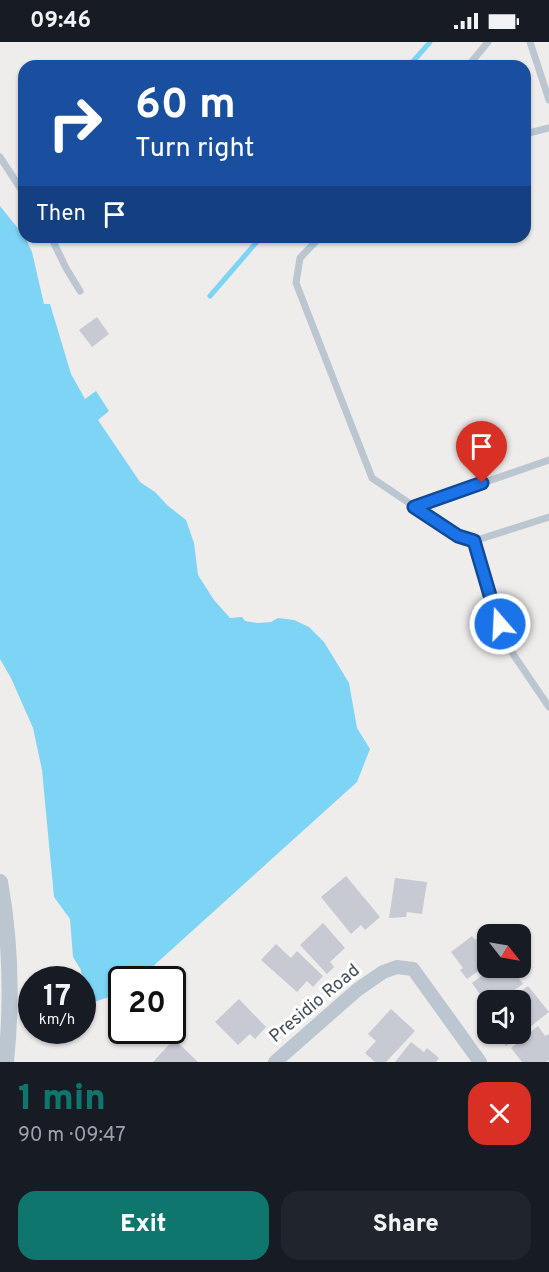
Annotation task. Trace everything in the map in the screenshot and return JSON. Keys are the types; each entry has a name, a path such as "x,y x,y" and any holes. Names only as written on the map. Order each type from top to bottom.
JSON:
{"street":[{"path":"0,882 10,993 6,1062"},
{"name":"Presidio Road","path":"274,1062 357,990 383,972 397,967 413,969 480,1062"}],"lane":[{"path":"473,60 488,42"},
{"path":"530,42 549,100"},
{"path":"531,132 549,128"},
{"path":"0,157 18,185"},
{"path":"54,243 80,291"},
{"path":"314,243 300,258 296,283 372,478 458,536 474,541 549,517"},
{"path":"414,507 549,460"},
{"path":"474,541 494,609 513,654 549,707"}],"water":[{"path":"0,206 18,228 18,243 28,243 32,252 44,304 50,304 71,374 85,399 96,391 109,411 98,420 140,482 155,492 186,520 194,543 198,575 214,600 230,618 242,617 245,621 258,623 271,622 278,618 294,620 309,627 324,642 349,683 357,728 370,749 357,782 153,966 108,966 108,997 96,1001 96,966 79,966 73,957 70,919 54,897 42,770 33,728 0,659"}],"building":[{"path":"97,317 109,334 92,347 79,330"},
{"path":"346,876 380,917 365,930 361,925 351,934 321,897"},
{"path":"395,878 427,882 422,914 407,912 406,917 389,918"},
{"path":"323,923 345,948 330,962 334,967 327,974 300,945"},
{"path":"472,936 475,940 477,938 477,972 467,979 460,970 463,968 451,952"},
{"path":"276,944 291,958 297,951 323,976 313,987 307,981 297,992 261,960"},
{"path":"479,978 519,978 523,984 514,990 477,990 472,983"},
{"path":"528,986 549,1012 531,1026 531,990 523,990"},
{"path":"239,999 266,1027 255,1039 250,1034 238,1045 215,1022"},
{"path":"391,1009 415,1031 386,1062 375,1062 365,1053 376,1041 368,1034"},
{"path":"538,1026 545,1036 549,1034 549,1060 546,1062 522,1062 511,1048 516,1044 531,1044 531,1032"},
{"path":"411,1042 424,1052 427,1048 439,1058 436,1062 395,1062"},
{"path":"169,1044 179,1044 198,1062 153,1062"}],"waterway":[{"path":"414,60 430,42"},
{"path":"210,296 256,243"}],"route":[{"path":"482,483 414,507 458,536 474,541 500,624"}]}
